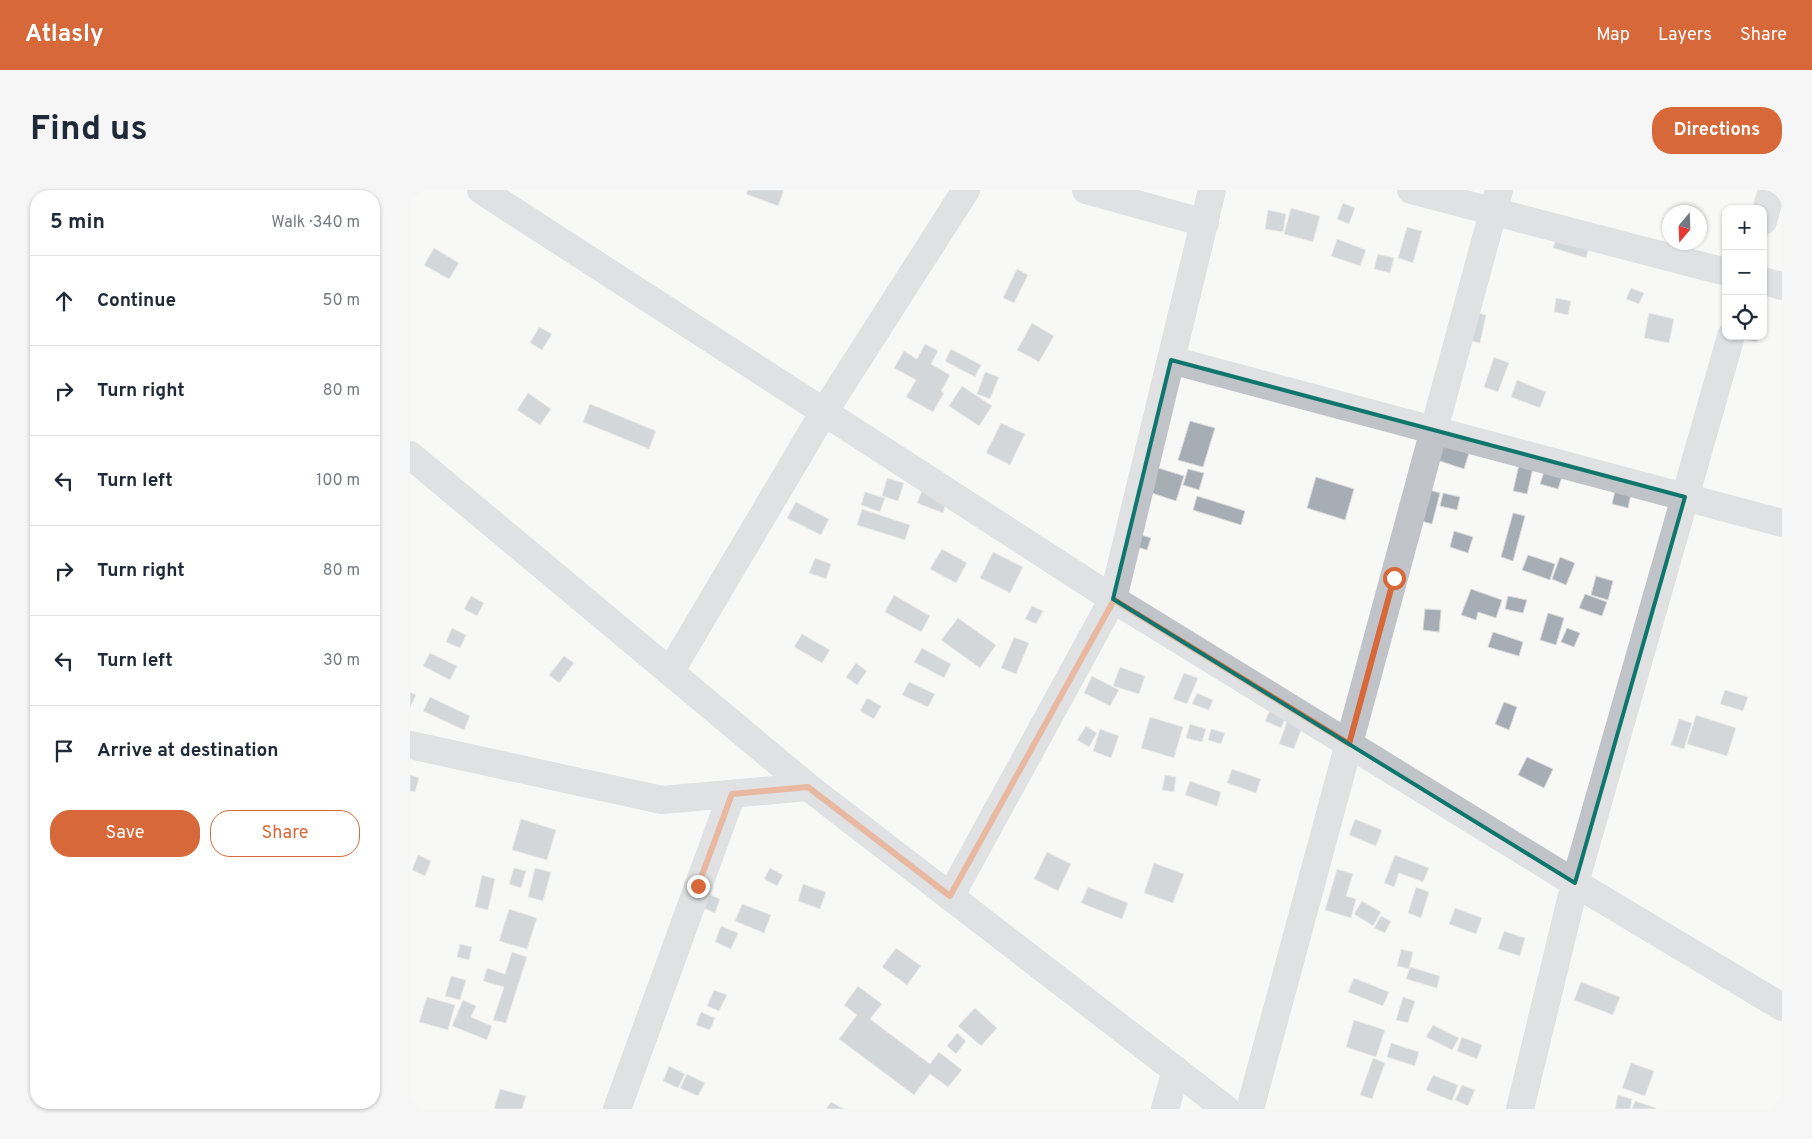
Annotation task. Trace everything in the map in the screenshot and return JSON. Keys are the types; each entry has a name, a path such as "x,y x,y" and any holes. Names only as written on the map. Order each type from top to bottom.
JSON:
{"street":[{"path":"481,190 1114,600 1575,883 1782,1007"},
{"path":"670,672 824,412 966,190"},
{"path":"1086,190 1204,223"},
{"path":"950,896 1114,600 1212,190"},
{"path":"1411,190 1496,201 1722,271"},
{"path":"1767,207 1772,190"},
{"path":"1250,1109 1496,201"},
{"path":"1767,282 1782,286"},
{"path":"1520,1109 1575,883 1730,340"},
{"path":"1171,360 1782,523"},
{"path":"410,455 808,787 1226,1109"},
{"path":"410,745 662,800 808,787"},
{"path":"617,1109 732,794"},
{"path":"1165,1109 1176,1070"}],"highlighted area":[{"path":"1171,360 1685,497 1575,883 1113,599"}],"building":[{"path":"748,190 784,190 778,206 746,194"},
{"path":"1343,203 1355,208 1349,224 1337,219"},
{"path":"1291,208 1320,216 1313,242 1284,234"},
{"path":"1268,210 1286,214 1283,232 1265,229"},
{"path":"1407,227 1422,231 1413,263 1398,258"},
{"path":"1558,231 1591,241 1586,258 1553,248"},
{"path":"1337,239 1366,250 1360,266 1331,256"},
{"path":"434,248 459,263 449,279 424,265"},
{"path":"1378,254 1394,258 1390,273 1374,269"},
{"path":"1017,269 1028,275 1014,303 1003,298"},
{"path":"1631,288 1644,293 1639,304 1626,299"},
{"path":"1556,298 1571,301 1568,315 1554,312"},
{"path":"1472,311 1486,315 1480,343 1465,340"},
{"path":"1649,313 1674,319 1669,343 1644,338"},
{"path":"1032,323 1054,336 1039,362 1017,350"},
{"path":"539,327 552,334 542,350 530,343"},
{"path":"925,344 938,351 931,364 950,375 941,391 944,393 933,412 906,397 916,380 894,368 904,351 917,359"},
{"path":"951,349 981,365 975,377 945,361"},
{"path":"1494,357 1509,363 1498,392 1484,387"},
{"path":"985,372 999,377 990,399 977,394"},
{"path":"1517,380 1546,392 1540,408 1511,397"},
{"path":"962,386 992,406 979,426 949,406"},
{"path":"528,393 551,409 540,425 517,410"},
{"path":"590,404 656,431 649,449 583,422"},
{"path":"1190,421 1215,428 1203,467 1178,460"},
{"path":"1001,423 1025,434 1010,465 986,453"},
{"path":"1442,444 1469,453 1464,469 1437,460"},
{"path":"1519,465 1533,468 1527,494 1513,491"},
{"path":"1155,467 1184,476 1176,501 1146,491"},
{"path":"1188,469 1204,473 1199,490 1183,485"},
{"path":"1544,472 1562,477 1558,489 1540,484"},
{"path":"1316,477 1354,489 1345,520 1307,508"},
{"path":"887,478 904,483 898,501 882,496"},
{"path":"923,488 948,498 943,513 917,503"},
{"path":"1426,489 1440,493 1432,524 1418,520"},
{"path":"1615,491 1631,494 1628,508 1612,504"},
{"path":"865,492 885,498 880,512 861,505"},
{"path":"1443,493 1460,497 1457,510 1440,506"},
{"path":"1197,496 1245,511 1241,525 1193,510"},
{"path":"796,502 829,519 821,535 787,518"},
{"path":"862,509 910,525 905,540 857,525"},
{"path":"1513,513 1525,516 1513,561 1501,557"},
{"path":"1454,531 1473,537 1468,553 1450,547"},
{"path":"1138,534 1151,538 1147,550 1134,546"},
{"path":"942,549 967,563 956,583 930,569"},
{"path":"993,552 1023,567 1010,593 980,578"},
{"path":"1528,555 1555,564 1550,580 1522,570"},
{"path":"1560,557 1575,563 1566,585 1552,579"},
{"path":"815,558 831,564 826,579 809,573"},
{"path":"1596,576 1613,581 1608,600 1591,595"},
{"path":"1471,589 1502,600 1496,618 1478,612 1476,620 1461,615"},
{"path":"1585,594 1607,602 1602,616 1579,608"},
{"path":"894,595 930,616 921,632 885,612"},
{"path":"471,596 484,603 477,616 464,609"},
{"path":"1508,596 1527,600 1523,613 1505,609"},
{"path":"1032,606 1043,611 1036,624 1025,619"},
{"path":"1425,609 1441,610 1439,632 1423,630"},
{"path":"1548,613 1564,618 1556,645 1540,640"},
{"path":"958,618 996,645 980,668 941,640"},
{"path":"452,628 466,635 460,648 446,642"},
{"path":"1567,628 1580,633 1574,647 1561,642"},
{"path":"1493,632 1523,642 1519,656 1488,647"},
{"path":"802,634 830,650 822,663 794,647"},
{"path":"1014,637 1029,643 1016,674 1001,668"},
{"path":"922,648 951,664 944,678 914,662"},
{"path":"430,653 457,666 450,680 423,666"},
{"path":"564,656 574,663 559,683 549,675"},
{"path":"856,663 867,671 857,685 846,677"},
{"path":"1120,667 1145,676 1139,694 1113,686"},
{"path":"1184,673 1198,678 1187,704 1173,699"},
{"path":"1092,676 1119,690 1110,706 1084,693"},
{"path":"909,682 935,694 928,707 902,695"},
{"path":"1725,690 1748,697 1743,711 1720,704"},
{"path":"410,692 416,695 410,708"},
{"path":"1197,693 1213,700 1209,710 1192,704"},
{"path":"430,697 470,716 464,730 423,711"},
{"path":"867,698 881,706 874,719 860,711"},
{"path":"1504,702 1517,707 1509,730 1495,724"},
{"path":"1271,708 1287,715 1281,728 1265,721"},
{"path":"1696,715 1736,728 1727,756 1687,744"},
{"path":"1150,717 1183,727 1174,758 1141,748"},
{"path":"1288,719 1303,725 1294,749 1279,744"},
{"path":"1679,719 1692,723 1684,749 1671,745"},
{"path":"1190,724 1206,729 1202,742 1186,738"},
{"path":"1086,726 1097,733 1089,747 1077,740"},
{"path":"1100,729 1119,736 1111,758 1093,751"},
{"path":"1211,729 1225,733 1221,744 1208,740"},
{"path":"1527,757 1553,769 1544,788 1518,775"},
{"path":"1232,769 1261,779 1256,793 1227,783"},
{"path":"410,775 419,778 415,792 410,791"},
{"path":"1165,775 1176,777 1174,792 1162,790"},
{"path":"1190,781 1221,792 1217,806 1185,795"},
{"path":"521,819 556,830 547,860 512,850"},
{"path":"1355,819 1382,830 1376,846 1349,835"},
{"path":"1047,852 1071,864 1058,891 1034,879"},
{"path":"418,855 431,861 425,876 412,870"},
{"path":"1395,855 1429,868 1423,882 1399,873 1394,887 1384,883"},
{"path":"1154,863 1184,874 1173,903 1144,893"},
{"path":"514,868 526,871 521,888 509,884"},
{"path":"535,868 551,872 543,901 528,897"},
{"path":"770,868 783,875 777,886 764,879"},
{"path":"1337,869 1353,874 1346,896 1356,899 1351,918 1325,910"},
{"path":"482,875 495,879 488,910 475,907"},
{"path":"803,884 826,892 820,909 798,901"},
{"path":"1088,887 1128,903 1122,919 1081,903"},
{"path":"1416,887 1429,892 1421,918 1408,913"},
{"path":"706,893 720,899 715,913 701,907"},
{"path":"1362,901 1381,912 1373,926 1354,914"},
{"path":"742,904 771,915 764,933 735,921"},
{"path":"1455,908 1482,918 1476,934 1449,924"},
{"path":"509,909 537,918 527,949 499,941"},
{"path":"1381,916 1391,921 1385,933 1374,928"},
{"path":"721,926 738,933 731,949 715,942"},
{"path":"1504,931 1525,938 1520,956 1498,949"},
{"path":"460,944 472,947 469,960 457,957"},
{"path":"896,948 921,966 907,985 882,967"},
{"path":"1401,949 1413,952 1409,969 1397,966"},
{"path":"512,952 527,957 506,1023 493,1020 504,987 483,981 487,968 505,974"},
{"path":"1410,967 1440,976 1437,988 1406,979"},
{"path":"451,976 466,980 460,1000 445,996"},
{"path":"1354,978 1389,992 1383,1006 1348,992"},
{"path":"1581,982 1620,997 1613,1015 1574,1000"},
{"path":"858,986 882,1004 870,1019 930,1064 939,1052 962,1070 948,1087 930,1074 914,1095 839,1039 857,1015 844,1005"},
{"path":"714,990 727,995 719,1011 707,1006"},
{"path":"427,997 455,1005 448,1030 419,1022"},
{"path":"1403,997 1415,1001 1408,1023 1396,1020"},
{"path":"463,1000 476,1006 471,1017 492,1026 487,1040 452,1026"},
{"path":"975,1008 997,1028 981,1046 958,1026"},
{"path":"701,1012 715,1018 710,1030 696,1025"},
{"path":"1354,1020 1385,1030 1376,1057 1346,1047"},
{"path":"1433,1025 1459,1038 1452,1050 1426,1037"},
{"path":"957,1033 966,1041 956,1054 947,1046"},
{"path":"1462,1037 1482,1045 1477,1059 1457,1051"},
{"path":"1391,1043 1419,1052 1415,1066 1387,1057"},
{"path":"1373,1058 1385,1063 1372,1099 1360,1095"},
{"path":"1631,1063 1654,1071 1645,1096 1622,1088"},
{"path":"669,1066 685,1074 678,1088 663,1081"},
{"path":"687,1074 705,1083 698,1096 680,1088"},
{"path":"1433,1075 1458,1085 1452,1101 1426,1090"},
{"path":"1462,1085 1475,1090 1468,1106 1455,1100"},
{"path":"500,1089 526,1096 522,1109 494,1109"},
{"path":"1618,1095 1632,1099 1630,1109 1615,1109"},
{"path":"1635,1101 1656,1108 1656,1109 1632,1109"},
{"path":"831,1102 844,1109 826,1109"}],"route":[{"path":"698,886 732,794 808,787 950,896 1114,600 1349,744 1394,578"}]}
